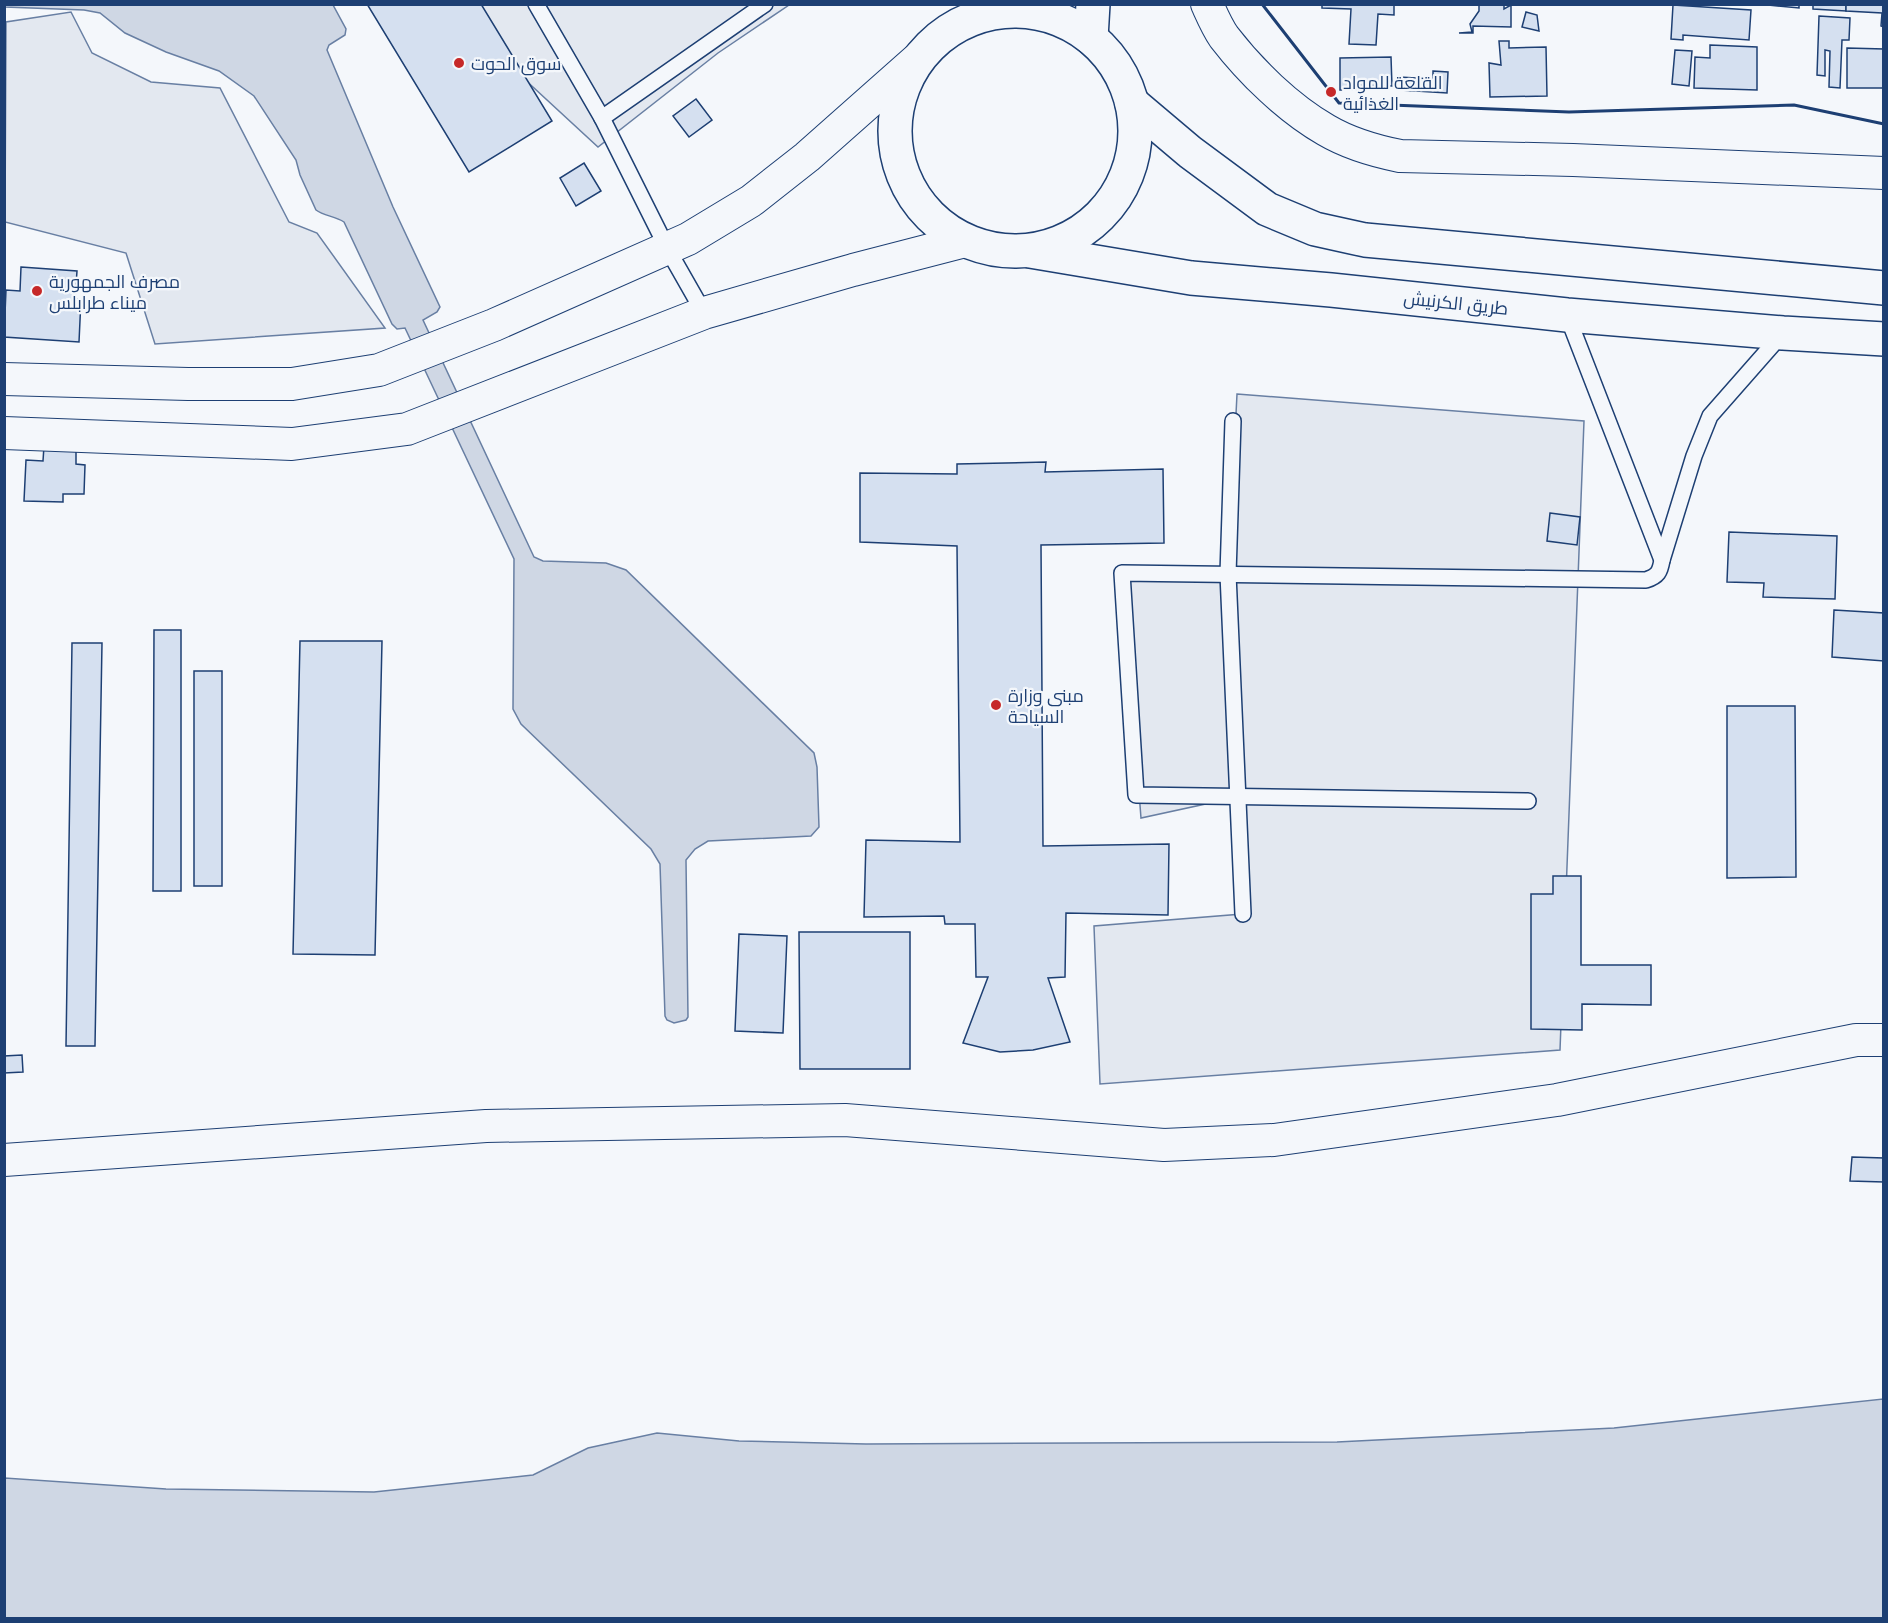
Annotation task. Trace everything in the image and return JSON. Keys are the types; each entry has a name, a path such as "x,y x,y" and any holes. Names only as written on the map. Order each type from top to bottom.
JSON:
{"highway":[{"path":"1091,38 1093,4"},
{"path":"1022,11 1059,19 1091,38 1110,57 1123,79 1132,103 1136,136 1129,170 1115,200 1091,225 1063,242 1030,251 997,250 965,241 934,221 911,192 898,159 895,122 903,87 921,56 962,16 1022,11"},
{"path":"1132,103 1190,152 1267,209 1315,229 1365,240 1884,288"},
{"name":"طريق الكرنيش","path":"1030,251 1191,278 1568,315 1884,339"}],"street":[{"path":"1207,4 1223,36 1283,99 1327,131 1373,151 1400,156 1573,160 1884,173"},
{"path":"4,379 188,384 292,384 379,370 494,325 688,239 751,201 807,157 921,56"},
{"path":"4,433 292,444 407,429 704,313 853,270 965,241"},
{"path":"4,1160 486,1126 821,1120 845,1120 1164,1146 1274,1140 1557,1100 1856,1040 1884,1040"}],"lane":[{"path":"536,4 602,118 667,248 704,313"},
{"path":"602,118 765,4"},
{"path":"1568,315 1662,561"},
{"path":"1528,801 1136,795 1122,573 1646,580 1655,577 1660,571 1694,456 1710,416 1783,333"},
{"path":"1233,421 1228,574 1243,914"}],"shaded area":[{"path":"5,4 333,5 346,29 345,35 329,45 327,50 393,207 440,307 437,312 423,320 534,557 543,561 606,563 626,570 814,753 817,767 819,827 811,836 708,841 695,849 686,860 688,1017 686,1020 674,1023 667,1020 665,1016 660,864 651,849 521,724 513,709 514,559 405,328 397,329 392,324 344,222 316,210 300,175 296,160 254,96 219,71 166,52 125,33 100,13 84,10 5,7"},
{"path":"444,5 789,5 718,53 598,147"},
{"path":"71,12 92,53 151,82 220,88 289,222 317,233 385,328 155,344 126,253 5,222 6,22"},
{"path":"1237,394 1584,421 1560,1050 1100,1084 1094,926 1242,914 1238,797 1141,818 1122,573 1228,574"},
{"path":"1883,1399 1883,1618 5,1618 5,1478 166,1489 374,1492 533,1475 588,1448 657,1433 739,1441 866,1444 1337,1442 1614,1428"}],"building":[{"name":"سوق الحوت","path":"367,4 481,4 552,121 469,172"},
{"path":"1322,4 1394,4 1394,15 1378,14 1376,45 1349,44 1351,9 1322,8"},
{"path":"1479,4 1504,4 1504,9 1511,5 1511,27 1473,26 1473,33 1459,33 1472,32 1470,24 1479,11"},
{"path":"1758,4 1799,4 1799,8"},
{"path":"1813,4 1846,4 1846,11 1813,9"},
{"path":"1846,4 1884,4 1884,27 1881,26 1882,13 1846,11"},
{"path":"1673,5 1751,10 1749,40 1683,35 1683,40 1671,39"},
{"path":"1526,12 1537,15 1539,31 1522,27"},
{"path":"1819,16 1850,18 1849,40 1842,40 1840,88 1829,87 1830,51 1825,50 1825,76 1817,75"},
{"path":"1499,41 1509,41 1509,48 1546,47 1547,96 1490,97 1489,63 1501,65"},
{"path":"1710,45 1757,47 1757,90 1694,88 1695,57 1710,58"},
{"path":"1847,48 1884,49 1884,88 1847,88"},
{"path":"1675,50 1692,51 1689,86 1672,84"},
{"path":"1391,57 1392,86 1356,85 1356,90 1340,90 1340,58"},
{"path":"1433,71 1448,72 1447,93 1400,90 1400,77 1433,79"},
{"path":"696,99 712,120 689,137 673,116"},
{"path":"584,163 601,191 576,206 560,178"},
{"path":"21,267 77,271 75,299 81,299 79,342 4,337 6,290 20,291"},
{"path":"44,446 76,447 76,464 85,465 84,494 63,494 63,502 24,501 26,460 43,461"},
{"path":"1046,462 1045,472 1163,469 1164,543 1041,545 1043,846 1169,844 1168,915 1066,913 1065,977 1048,978 1070,1042 1033,1050 1000,1052 963,1043 988,977 976,977 975,924 945,924 944,916 864,917 866,840 960,842 957,546 860,542 860,473 957,474 957,464"},
{"path":"1550,513 1580,517 1577,545 1547,541"},
{"path":"1729,532 1837,536 1835,599 1763,597 1764,583 1727,582"},
{"path":"1834,610 1884,613 1884,661 1832,657"},
{"path":"154,630 181,630 181,891 153,891"},
{"path":"300,641 382,641 375,955 293,954"},
{"path":"72,643 102,643 95,1046 66,1046"},
{"path":"194,671 222,671 222,886 194,886"},
{"path":"1727,706 1795,706 1796,877 1727,878"},
{"path":"1553,876 1581,876 1581,965 1651,965 1651,1005 1582,1004 1582,1030 1531,1029 1531,894 1553,894"},
{"path":"799,932 910,932 910,1069 800,1069"},
{"path":"739,934 787,936 783,1033 735,1031"},
{"path":"22,1055 23,1072 4,1073 4,1056"},
{"path":"1852,1157 1884,1158 1884,1182 1850,1181"}],"wall":[{"path":"1262,4 1339,103 1569,112 1794,105 1884,124"}],"place":[{"name":"سوق الحوت","path":"459,63"},
{"name":"القلعة للمواد الغذائية","path":"1331,92"},
{"name":"مصرف الجمهورية ميناء طرابلس","path":"37,291"},
{"name":"مبنى وزارة السياحة","path":"996,705"}]}
